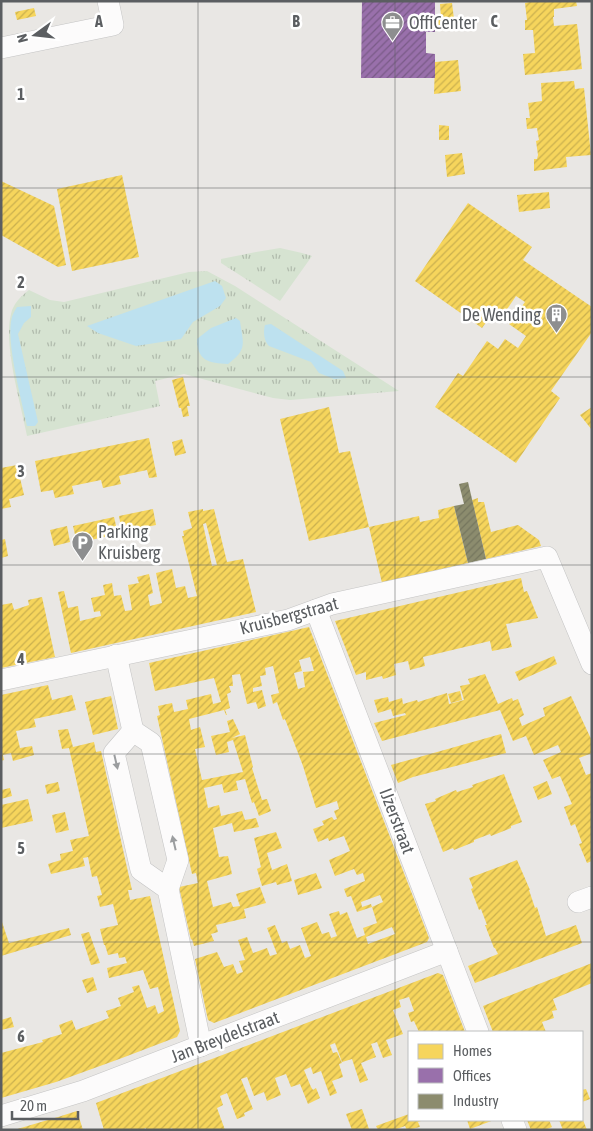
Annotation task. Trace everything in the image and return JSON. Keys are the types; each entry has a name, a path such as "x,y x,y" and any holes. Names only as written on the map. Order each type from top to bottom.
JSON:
{"street":[{"path":"1,48 113,25 108,1"},
{"name":"Kruisbergstraat","path":"1,680 288,620 332,604 547,558 592,664"},
{"name":"IJzerstraat","path":"316,610 478,1031"},
{"path":"116,655 133,731 151,742 178,860 168,889 201,1046"},
{"path":"133,731 114,753 141,870 168,889"},
{"name":"Jan Breydelstraat","path":"1,1116 83,1091 447,951"}],"green space":[{"path":"280,248 312,256 280,301 221,263 221,259"},
{"path":"207,271 235,286 399,391 290,400 273,398 184,374 155,381 160,406 27,436 9,342 12,310 23,295 29,290 50,300 64,302 189,272"}],"water":[{"path":"215,281 222,286 226,298 220,306 193,322 181,339 136,346 98,333 87,326"},
{"path":"31,306 31,317 24,323 18,334 38,422 35,426 27,426 12,355 10,327 17,307"},
{"path":"236,318 240,321 243,341 239,354 228,364 215,363 205,359 199,352 197,339 211,328"},
{"path":"271,324 343,371 346,378 334,379 319,373 311,362 269,346 265,339 264,331 265,325"}],"building: Homes":[{"path":"533,1 576,1 577,6 554,9 553,17 554,26 577,24 582,69 525,75 523,54 535,53 533,30 525,30 525,20 527,20 525,3"},
{"path":"452,3 454,19 448,19 449,27 435,29 435,19 441,18 440,4"},
{"path":"34,8 36,16 17,20 15,12"},
{"path":"458,60 461,91 434,94 435,62"},
{"path":"574,81 575,89 584,88 591,155 566,157 567,167 534,171 534,159 537,159 538,155 536,141 539,140 537,128 527,129 526,118 530,118 528,103 542,101 541,83"},
{"path":"439,125 449,126 449,140 439,140"},
{"path":"462,153 465,174 447,177 445,155"},
{"path":"122,175 139,257 72,271 57,189"},
{"path":"1,181 54,206 66,265 58,267 1,235"},
{"path":"549,192 550,208 519,212 517,195"},
{"name":"De Wending","path":"468,203 532,247 523,260 592,307 592,332 551,391 560,398 516,463 435,407 458,373 463,376 487,341 498,349 505,339 518,348 526,336 509,324 525,302 516,296 501,318 493,313 482,328 415,281"},
{"path":"183,377 190,406 187,406 189,416 183,417 172,380"},
{"path":"329,407 339,453 350,451 369,527 309,541 280,419"},
{"path":"592,407 592,430 580,415"},
{"path":"149,438 157,477 149,478 147,470 119,476 121,484 103,488 101,480 72,486 74,494 55,498 53,490 41,492 35,461"},
{"path":"182,439 186,453 175,456 172,442"},
{"path":"17,465 24,495 9,499 11,507 1,509 1,468"},
{"path":"478,498 478,502 484,502 491,532 518,525 539,540 541,546 486,559 472,500"},
{"path":"454,506 468,563 382,583 369,527 419,516 420,522 439,518 438,510"},
{"path":"153,509 156,525 122,532 119,516"},
{"path":"214,509 227,562 243,559 256,612 71,653 58,592 64,591 68,608 78,606 80,621 101,616 100,611 94,612 91,598 105,595 103,585 112,583 114,596 121,595 125,611 132,610 128,585 139,583 137,577 149,574 153,593 148,595 150,606 162,603 156,573 172,569 176,588 185,586 188,598 197,596 182,536 184,536 183,531 192,528 188,512","holes":["206,523 217,565 212,566 203,524"]},
{"path":"114,517 118,534 77,543 73,526"},
{"path":"67,526 70,542 54,546 50,530"},
{"path":"5,539 8,556 1,558 1,540"},
{"path":"521,578 524,592 527,591 538,618 506,624 512,647 492,651 490,641 423,657 425,666 410,670 408,661 394,664 396,675 383,679 382,676 366,680 366,672 356,675 335,621"},
{"path":"42,597 55,657 1,668 1,605 12,603 14,610 29,605 28,600"},
{"path":"309,627 429,938 427,942 214,1023 208,1020 195,959 217,952 224,967 233,964 237,974 243,972 239,961 245,960 238,940 247,937 253,953 267,948 270,956 277,954 267,928 275,925 282,943 287,941 290,949 300,945 305,958 311,956 301,928 317,922 322,934 329,932 331,938 337,936 329,914 339,911 340,915 347,912 357,938 365,935 363,928 377,923 372,907 357,912 351,896 347,897 344,889 365,881 363,873 357,875 354,869 335,876 329,860 350,851 344,836 329,841 328,838 318,842 313,829 324,825 322,821 332,817 334,820 337,819 334,811 339,809 337,801 316,808 303,766 285,719 283,720 277,702 273,704 271,695 279,693 273,666 265,668 266,675 260,676 262,686 253,688 253,692 262,690 266,706 258,709 256,702 247,704 240,674 232,675 233,686 229,686 231,692 227,694 230,708 225,710 227,715 224,710 189,719 191,730 200,727 205,747 195,749 202,780 243,772 233,740 227,742 229,752 216,755 211,736 230,732 227,721 233,719 240,734 232,738 245,735 252,768 262,800 267,799 271,811 259,816 254,802 252,803 245,779 236,781 238,790 224,793 222,784 204,788 208,808 219,805 221,816 242,811 245,820 256,818 259,827 234,832 232,823 213,828 219,857 228,856 232,874 207,881 213,907 231,902 233,907 240,906 236,894 260,887 266,903 244,909 246,918 216,925 218,932 211,934 214,941 194,946 179,887 198,883 196,873 192,874 157,716 160,715 158,706 172,703 174,712 188,709 186,700 211,694 213,704 221,702 214,678 155,691 149,663","holes":["310,657 314,671 303,672 305,687 298,689 294,673 302,671 299,660","380,895 383,902 372,907 371,904 362,907 361,902","392,927 395,934 368,944 366,937"]},
{"path":"554,656 557,664 519,681 515,672"},
{"path":"485,674 498,704 512,698 513,701 518,699 524,715 519,718 522,726 545,716 543,708 571,696 592,741 592,753 579,758 586,775 592,773 592,861 587,863 579,844 582,843 575,824 571,826 564,807 572,804 560,776 552,779 543,760 561,752 558,745 534,755 526,736 513,741 500,710 382,741 374,723 406,715 405,713 393,716 391,709 378,713 374,700 388,697 389,702 402,698 403,704 417,700 418,702 447,693 449,704 464,700 460,686 470,684 468,679"},
{"path":"48,685 52,700 72,695 76,710 34,719 36,727 16,731 20,748 32,746 34,755 13,761 11,753 3,755 4,760 1,761 1,695"},
{"path":"460,691 462,700 451,703 448,694"},
{"path":"111,696 118,729 93,735 85,702"},
{"path":"68,729 73,747 94,742 96,752 101,751 132,890 128,890 130,900 150,896 180,1031 177,1037 122,1058 56,1082 1,1098 1,1053 43,1042 42,1040 62,1034 59,1025 72,1020 76,1030 109,1018 106,1011 121,1006 118,998 134,992 132,987 139,985 147,1008 155,1005 158,1014 164,1011 158,987 150,989 143,970 109,978 107,968 127,963 125,957 119,958 118,953 108,955 104,945 100,929 118,925 113,904 100,907 97,896 102,895 97,876 92,877 88,857 83,858 85,866 51,874 48,864 61,860 60,854 73,851 70,840 89,836 69,748 62,749 58,730"},
{"path":"501,734 506,753 413,777 398,783 391,765"},
{"path":"504,774 522,822 491,836 490,834 454,850 453,848 443,852 425,804 436,801 435,799 456,790 457,792 473,787 472,785"},
{"path":"547,781 552,794 538,800 533,787"},
{"path":"58,782 60,791 47,794 45,785"},
{"path":"10,788 12,796 1,799 1,790"},
{"path":"28,799 33,821 1,828 1,805"},
{"path":"65,812 69,830 56,833 52,815"},
{"path":"276,832 282,848 267,853 272,870 287,864 292,881 277,885 276,882 262,886 257,869 261,867 254,838"},
{"path":"517,860 530,890 535,908 537,907 546,936 576,925 582,943 475,983 468,966 498,954 485,925 487,925 481,909 479,910 469,878"},
{"path":"316,873 322,888 298,895 294,880"},
{"path":"1,919 9,943 69,928 71,935 1,956"},
{"path":"89,932 100,963 91,965 81,934"},
{"path":"592,963 592,983 553,999 557,1010 552,1011 554,1018 542,1022 546,1031 493,1031 483,1006"},
{"path":"438,973 443,975 465,1031 419,1031 414,1021 411,1022 408,1013 414,1011 409,997 399,1000 401,1007 393,1010 403,1034 386,1040 392,1055 383,1058 377,1042 371,1044 376,1057 361,1063 368,1080 360,1083 352,1059 342,1062 335,1043 330,1045 333,1053 337,1052 342,1063 339,1064 343,1077 332,1081 337,1093 330,1096 321,1071 313,1074 311,1067 304,1070 311,1087 313,1090 316,1088 320,1098 308,1104 300,1084 291,1087 286,1074 275,1078 281,1095 267,1101 264,1092 254,1096 247,1077 241,1079 253,1109 244,1113 245,1116 237,1119 227,1093 220,1096 223,1105 217,1108 225,1130 173,1130 172,1128 168,1130 146,1130 146,1128 141,1130 104,1130 96,1103"},
{"path":"93,977 97,990 87,993 82,980"},
{"path":"11,1017 14,1027 1,1030 1,1020"},
{"path":"586,1089 590,1099 583,1102 583,1090"},
{"path":"362,1109 369,1129 352,1130 346,1114"},
{"path":"77,1111 83,1130 14,1130 58,1117"},
{"path":"408,1114 408,1121 421,1121 418,1122 420,1127 407,1130 405,1126 394,1130 378,1130 376,1126"},
{"path":"583,1120 587,1130 563,1130 559,1121"},
{"path":"467,1121 491,1121 470,1129"},
{"path":"527,1121 549,1121 552,1127 545,1130 531,1130"}],"building: Offices":[{"name":"OffiCenter","path":"362,1 435,1 435,32 426,32 426,53 435,54 435,78 361,78"}],"building: Industry":[{"path":"468,482 486,559 468,563 454,506 464,504 459,484"}],"place":[{"name":"OffiCenter","path":"393,42"},
{"name":"De Wending","path":"557,334"},
{"name":"Parking Kruisberg","path":"82,561"}]}
